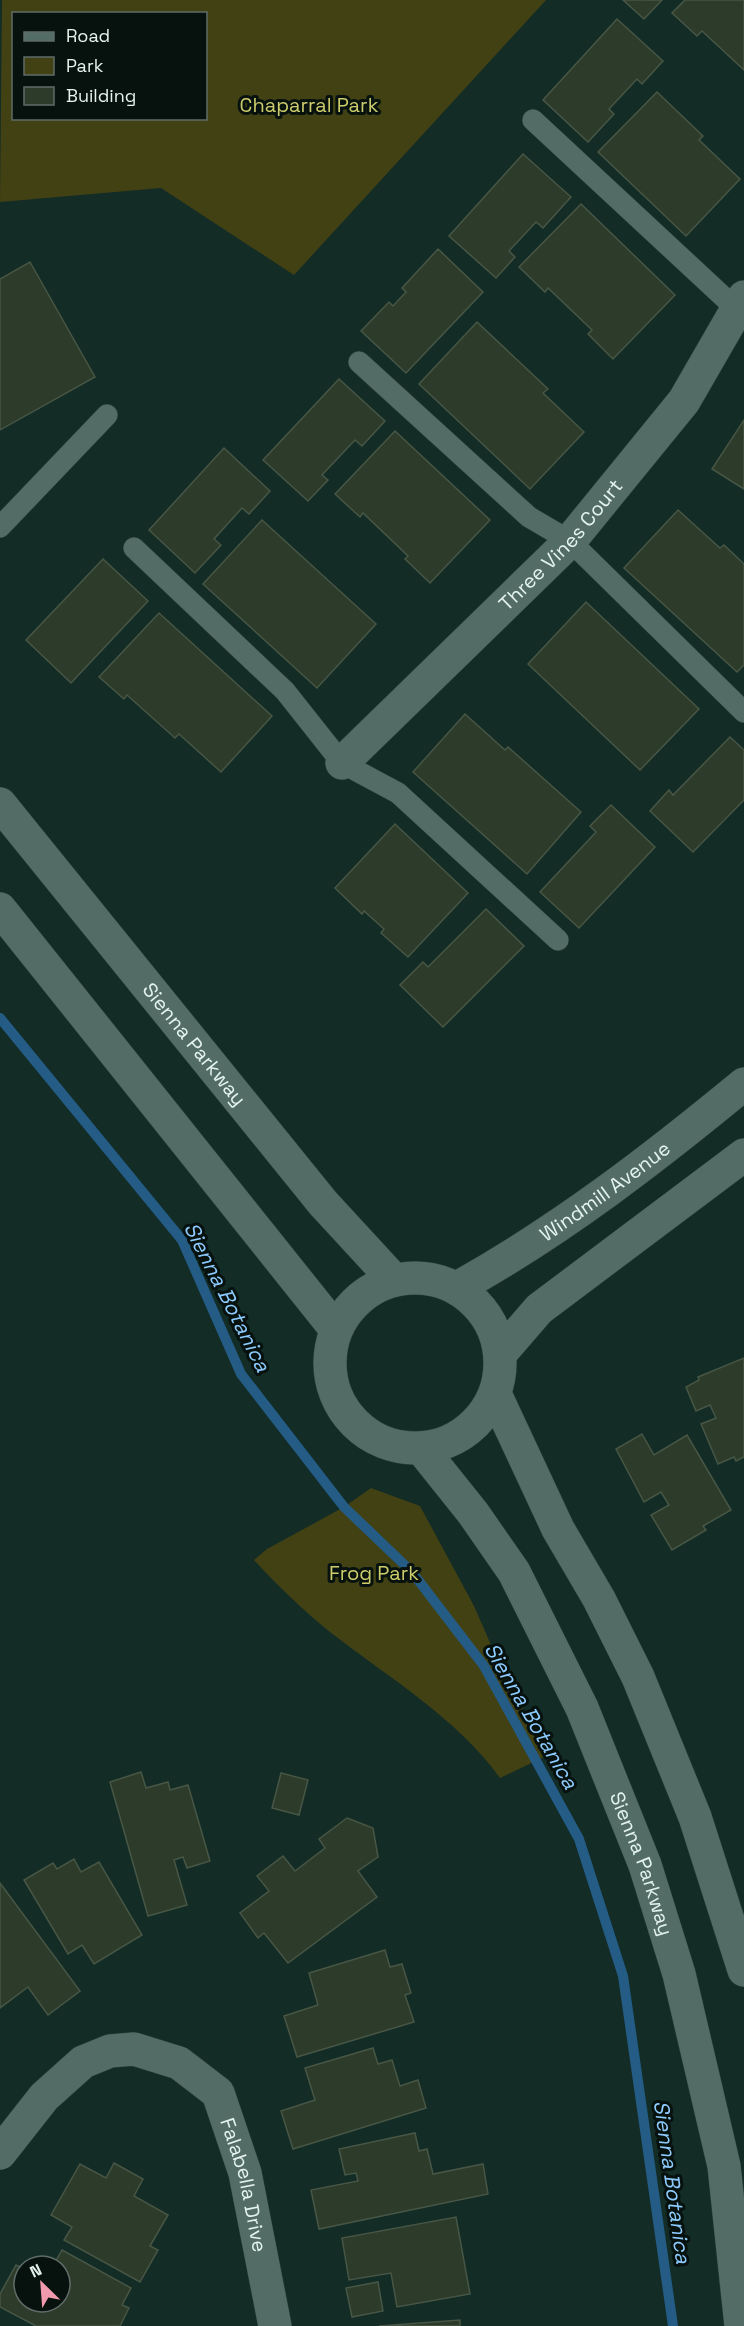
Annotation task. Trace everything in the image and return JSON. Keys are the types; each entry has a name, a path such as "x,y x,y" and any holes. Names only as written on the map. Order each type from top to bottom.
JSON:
{"main road":[{"name":"Three Vines Court","path":"342,763 570,541 684,401 741,308"},
{"name":"Sienna Parkway","path":"0,804 322,1203 393,1279"},
{"path":"0,909 334,1327"},
{"name":"Windmill Avenue","path":"457,1288 560,1227 673,1143 744,1084"},
{"path":"501,1353 539,1309 744,1155"},
{"path":"393,1279 434,1279 457,1288 487,1315 497,1333 501,1353 496,1396 474,1425 450,1441 421,1449 395,1446 370,1436 350,1419 336,1397 330,1371 334,1327 359,1298 393,1279"},
{"path":"496,1396 558,1529 599,1599 638,1677 695,1817 744,1970"},
{"name":"Sienna Parkway","path":"421,1449 473,1513 514,1572 582,1708 645,1866 679,1974 724,2166 741,2326"},
{"name":"Falabella Drive","path":"0,2153 44,2097 83,2062 110,2051 134,2049 179,2063 218,2093 245,2173 275,2326"}],"lane":[{"path":"533,120 741,308"},
{"path":"359,362 529,517 570,541 744,712"},
{"path":"0,527 107,415"},
{"path":"134,548 285,691 342,763 398,793 558,940"}],"green space":[{"name":"Chaparral Park","path":"2,0 546,0 294,275 161,188 0,202"},
{"name":"Frog Park","path":"371,1488 420,1506 474,1606 495,1654 546,1756 500,1778 463,1736 442,1717 320,1624 254,1560 267,1549 344,1507"}],"building":[{"path":"623,0 662,0 644,19"},
{"path":"685,0 744,0 744,70 702,31 697,36 672,13"},
{"path":"617,19 663,61 642,84 637,79 609,109 614,114 588,142 543,100"},
{"path":"657,92 703,136 699,140 740,179 686,236 598,152"},
{"path":"523,154 571,197 543,228 536,222 509,251 515,257 496,278 449,236"},
{"path":"581,204 675,295 613,359 588,334 592,330 548,288 545,292 519,267"},
{"path":"438,249 483,292 406,373 361,331 389,302 393,306 406,292 402,288"},
{"path":"30,262 95,377 0,430 0,279"},
{"path":"477,322 548,389 543,393 584,432 530,489 419,384"},
{"path":"339,379 385,421 362,446 355,440 322,475 328,480 308,501 263,460"},
{"path":"744,420 744,489 712,469"},
{"path":"395,431 490,520 430,583 405,559 408,556 363,513 360,517 335,494"},
{"path":"224,448 270,491 249,514 242,508 214,539 221,545 195,573 149,530"},
{"path":"678,510 720,548 724,545 744,564 744,665 737,672 624,568"},
{"path":"262,520 376,624 317,688 203,584"},
{"path":"103,559 148,601 71,683 26,640"},
{"path":"586,602 699,709 640,770 528,664"},
{"path":"159,613 272,716 221,772 179,734 175,738 127,695 124,699 99,677"},
{"path":"465,714 505,750 508,747 581,812 527,874 413,772"},
{"path":"730,737 744,750 744,800 693,852 650,811 669,790 673,795"},
{"path":"611,805 655,847 579,928 540,892 596,832 590,826"},
{"path":"395,824 468,893 408,957 381,933 384,929 364,911 362,914 335,888"},
{"path":"486,909 524,946 443,1027 400,985 423,962 428,967"},
{"path":"744,1358 744,1457 736,1461 734,1457 718,1464 701,1424 716,1418 710,1405 696,1411 686,1387 699,1380 698,1377"},
{"path":"642,1434 654,1455 687,1435 731,1510 703,1526 706,1530 672,1550 651,1515 669,1505 661,1492 644,1502 616,1449"},
{"path":"141,1772 146,1788 168,1782 170,1790 188,1785 210,1861 187,1868 183,1857 174,1860 187,1905 148,1916 110,1782"},
{"path":"281,1773 308,1780 299,1815 272,1808"},
{"path":"347,1818 373,1828 378,1857 358,1871 377,1897 288,1963 264,1933 258,1938 240,1913 269,1891 257,1876 283,1856 295,1871 325,1848 319,1839"},
{"path":"74,1859 81,1872 99,1862 142,1935 94,1964 82,1945 68,1954 24,1880 53,1863 57,1869"},
{"path":"0,1883 80,1991 48,2015 28,1987 0,2008"},
{"path":"385,1950 390,1967 402,1964 411,1993 405,1995 414,2022 297,2057 284,2016 318,2005 309,1973"},
{"path":"373,2048 378,2064 392,2060 400,2086 418,2080 426,2108 293,2149 281,2111 315,2100 305,2068"},
{"path":"415,2133 419,2151 427,2149 433,2174 483,2164 488,2194 319,2229 311,2190 358,2181 356,2173 345,2175 339,2149"},
{"path":"114,2163 143,2179 134,2196 168,2215 150,2246 158,2250 140,2282 64,2240 72,2227 51,2215 80,2164 106,2178"},
{"path":"456,2217 470,2294 397,2307 391,2273 349,2280 342,2238"},
{"path":"72,2256 131,2288 122,2305 129,2308 120,2326 36,2326 13,2314 72,2314"},
{"path":"12,2272 12,2313 0,2307 0,2294"},
{"path":"378,2282 383,2311 352,2317 346,2288"},
{"path":"460,2320 460,2326 379,2326"}],"waterway":[{"name":"Sienna Botanica","path":"0,1018 182,1240 241,1374 344,1507 412,1572 484,1666 579,1839 623,1976 673,2326"}]}
